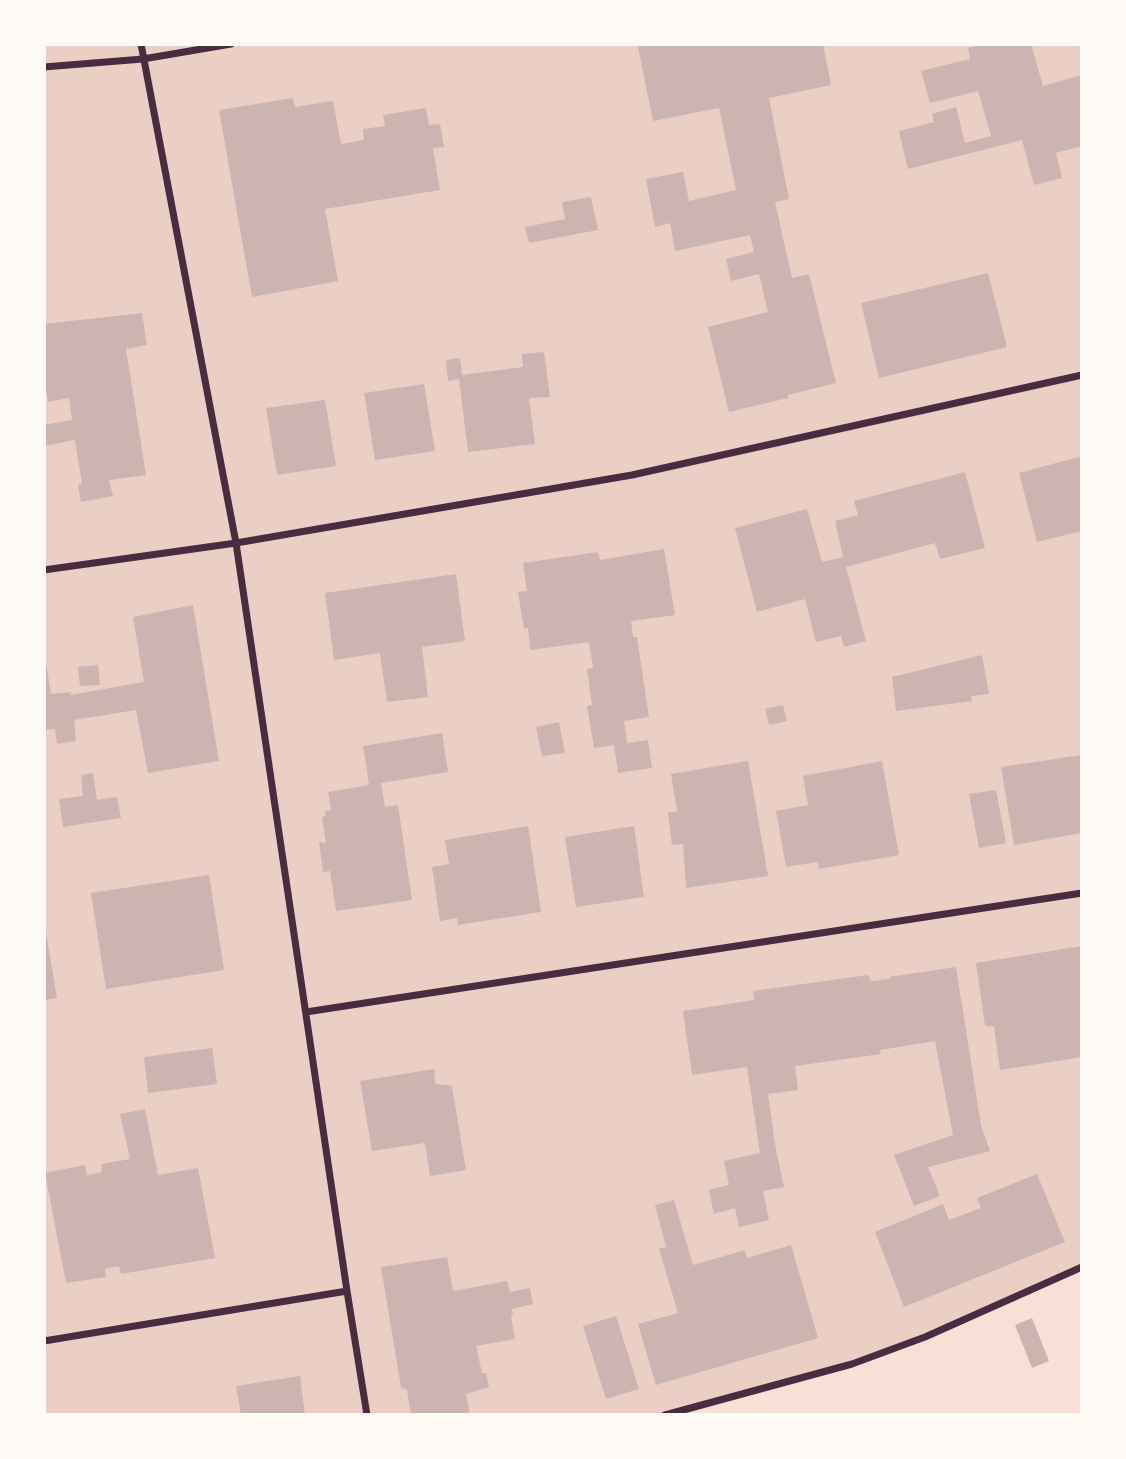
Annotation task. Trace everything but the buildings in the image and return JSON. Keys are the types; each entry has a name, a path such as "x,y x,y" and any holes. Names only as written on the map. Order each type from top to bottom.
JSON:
{"street":[{"path":"141,44 236,543 347,1291 368,1415"},
{"path":"44,67 143,58 231,44"},
{"path":"44,570 236,543 632,475 1082,375"},
{"path":"306,1012 1082,893"},
{"path":"665,1415 852,1364 925,1337 1082,1267"},
{"path":"44,1341 347,1291"}],"shaded area":[{"path":"44,44 1082,44 1082,1267 925,1337 852,1364 665,1415 44,1415"}]}
